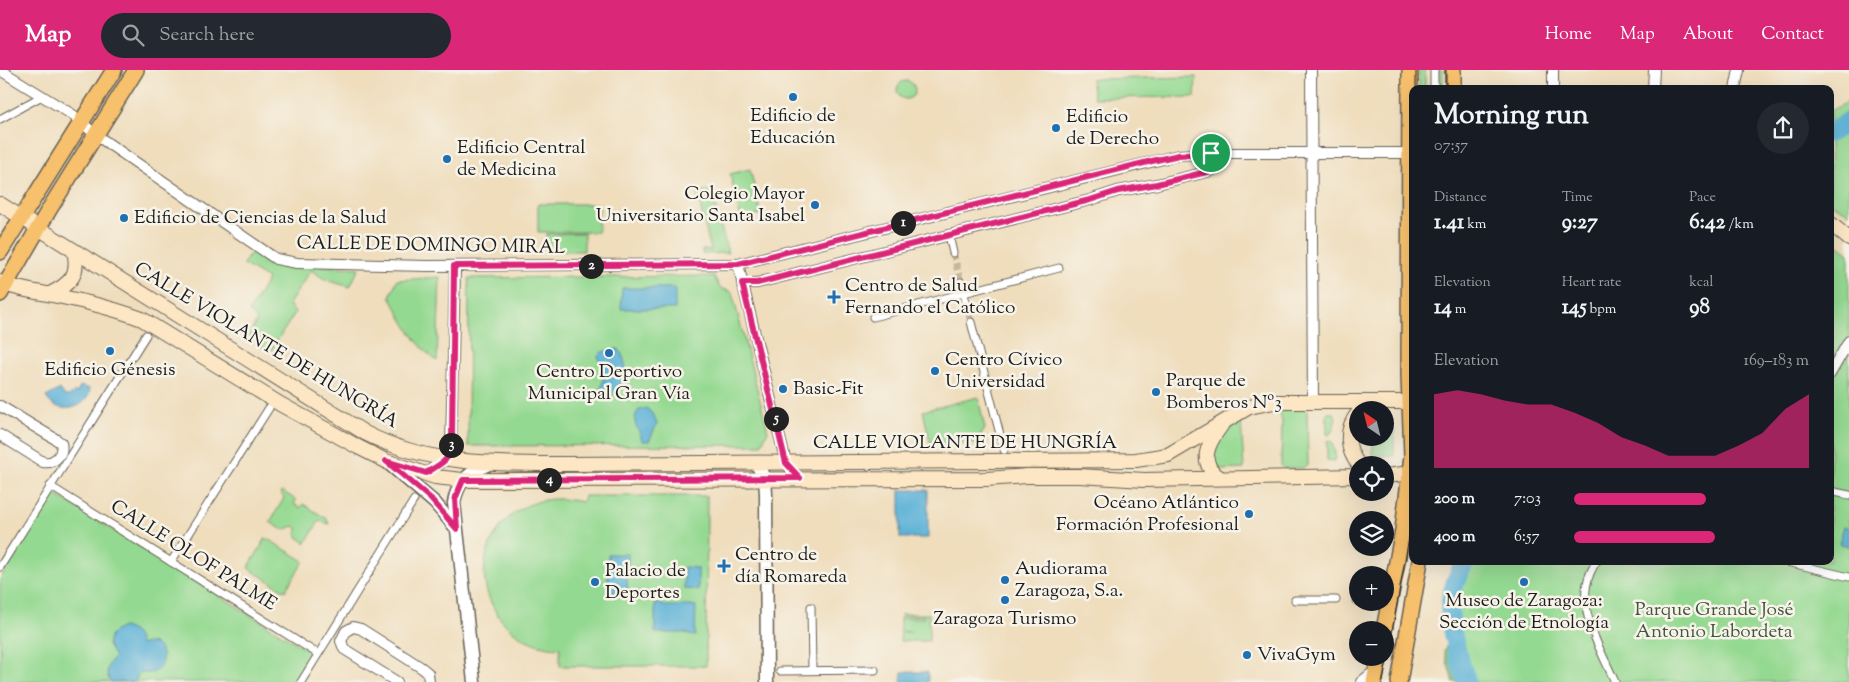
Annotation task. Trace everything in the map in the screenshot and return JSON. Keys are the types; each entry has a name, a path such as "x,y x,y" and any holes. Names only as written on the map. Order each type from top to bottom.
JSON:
{"main road":[{"path":"2,287 31,223 81,123 114,70"},
{"path":"0,252 31,223 96,134 136,70"},
{"path":"1410,70 1410,85"},
{"path":"1453,70 1453,85"},
{"name":"CALLE VIOLANTE DE HUNGRÍA","path":"0,204 366,433 404,450 447,459 489,464 1117,461 1148,459 1168,455 1257,404 1274,402 1349,402"},
{"path":"1834,226 1849,239"},
{"path":"50,294 64,286 74,275 76,261 74,251"},
{"name":"CALLE VIOLANTE DE HUNGRÍA","path":"2,287 50,294 117,310 153,324 280,404 358,448 386,461 440,478 463,480 986,479 1027,476 1144,480 1349,476"},
{"name":"CALLE VIOLANTE DE HUNGRÍA","path":"1394,402 1409,402"},
{"path":"1220,424 1206,452 1209,467 1220,478"},
{"path":"1349,430 1349,446"},
{"path":"1103,478 1150,464 1168,455"},
{"path":"1394,475 1409,474"},
{"path":"1386,621 1409,488"},
{"path":"1399,682 1419,565"}],"street":[{"name":"CALLE DE DOMINGO MIRAL","path":"0,70 73,115 96,134 276,259 297,263 454,266 738,264 1179,155 1211,153 1409,153"},
{"path":"1310,70 1312,402"},
{"path":"1434,70 1434,85"},
{"path":"1552,85 1553,70"},
{"path":"1653,85 1654,70"},
{"path":"1737,85 1739,70"},
{"path":"0,119 42,96"},
{"path":"742,283 757,283 1090,200 1118,191 1211,171 1211,153"},
{"path":"949,235 954,252"},
{"path":"738,264 786,463 800,478"},
{"path":"426,473 447,459 451,450 454,266"},
{"path":"873,317 1059,268"},
{"path":"961,282 966,302"},
{"path":"971,322 1004,450"},
{"path":"0,567 146,335"},
{"path":"1834,367 1849,342"},
{"path":"0,406 57,440 60,443 61,451 55,460 43,462 0,435"},
{"path":"171,562 269,408"},
{"name":"CALLE VIOLANTE DE HUNGRÍA","path":"386,461 430,498 457,529"},
{"path":"756,462 762,470 765,479 767,682"},
{"path":"474,682 455,499 463,480 470,473 489,464"},
{"name":"CALLE OLOF PALME","path":"50,486 318,654"},
{"path":"1834,492 1849,495"},
{"path":"301,682 414,500"},
{"path":"1595,565 1586,583 1584,599 1587,615 1615,682"},
{"path":"1800,565 1849,577"},
{"path":"1295,600 1336,600"},
{"path":"811,607 812,670"},
{"path":"397,682 344,648 341,641 346,631 353,627 361,629 422,668 428,673 429,682"},
{"path":"780,671 875,670"},
{"path":"1362,682 1376,670"}],"green space":[{"path":"1419,70 1425,70 1425,85 1419,85"},
{"path":"1437,70 1443,70 1443,85 1437,85"},
{"path":"1196,77 1195,97 1094,98 1091,79"},
{"path":"906,81 912,84 915,90 912,96 906,99 900,96 897,90 900,84"},
{"path":"1849,101 1849,213 1834,205 1834,109"},
{"path":"750,169 761,214 741,219 730,174"},
{"path":"711,190 728,253 702,254 702,250 711,250 697,194"},
{"path":"538,204 599,204 598,232 538,232"},
{"path":"584,233 584,251 546,251 546,234"},
{"name":"Parque Grande José Antonio Labordeta","path":"1834,241 1849,253 1849,682 1468,682 1456,645 1450,616 1451,601 1459,565 1834,565"},
{"path":"253,250 278,263 359,268 350,287 326,280 311,270 289,304 295,313 270,352 248,338 257,320 249,312 268,279 243,264"},
{"name":"Centro Deportivo Municipal Gran Vía","path":"714,276 720,288 732,292 768,431 761,445 468,446 469,278"},
{"path":"440,277 437,361 416,340 390,296 397,280"},
{"path":"978,397 985,429 978,444 930,442 923,411"},
{"path":"1306,408 1308,465 1303,468 1284,469 1281,465 1282,422 1280,411 1282,409"},
{"path":"1328,413 1334,413 1336,418 1332,432 1329,435 1327,434"},
{"path":"1241,420 1244,469 1219,470 1214,465 1218,434"},
{"path":"1330,440 1336,458 1334,461 1327,460 1327,441"},
{"path":"1373,446 1394,446 1394,456 1373,456"},
{"path":"282,491 296,500 294,504 300,508 303,504 327,519 329,524 319,521 306,543 297,537 297,528 294,526 283,530 270,522 284,498 281,493"},
{"path":"53,493 312,653 294,682 0,682 0,579"},
{"name":"Palacio de Deportes","path":"584,496 707,496 706,666 560,666 560,648 538,645 526,640 504,624 488,595 485,581 485,566 493,538 511,516 523,508 549,499 582,502"},
{"path":"266,538 304,561 285,591 248,568"},
{"path":"901,614 929,614 929,641 900,641 901,632 912,632 900,631 900,618 924,618 924,616 901,616"},
{"path":"1453,632 1467,682 1453,682 1444,651"}],"water":[{"path":"622,288 675,288 675,309 621,309"},
{"path":"619,349 623,356 626,373 612,396 604,398 600,393 604,376 598,356 602,352"},
{"path":"80,386 90,389 84,402 78,406 71,408 57,407 46,397 60,389 65,396 69,396 73,392 78,392"},
{"path":"647,408 654,416 657,424 649,441 642,441 635,418 639,410"},
{"path":"900,490 928,490 928,538 900,538"},
{"path":"1844,526 1849,528 1849,546 1839,544"},
{"path":"608,554 628,554 627,593 608,593"},
{"path":"684,567 698,568 698,590 684,589"},
{"path":"655,604 662,604 662,606 696,606 695,636 688,635 688,633 655,633"},
{"path":"123,627 135,633 140,645 150,643 157,646 161,651 161,665 149,673 139,672 135,682 111,682 107,669 115,657 108,645 112,634"},
{"path":"902,672 928,672 928,682 901,682"}],"waterway":[{"path":"1834,130 1849,121"},
{"path":"1463,565 1453,589 1450,614 1455,644 1467,682"}],"tunnel":[{"path":"953,253 961,282"},
{"path":"966,302 971,322"}],"tram line":[{"path":"1416,70 1416,85"},
{"path":"1446,70 1446,85"},
{"path":"1383,682 1409,538"}],"place":[{"name":"Edificio de Educación","path":"793,97"},
{"name":"Edificio de Derecho","path":"1056,128"},
{"name":"Edificio Central de Medicina","path":"447,159"},
{"name":"Colegio Mayor Universitario Santa Isabel","path":"815,205"},
{"name":"Edificio de Ciencias de la Salud","path":"124,218"},
{"name":"Centro de Salud Fernando el Católico","path":"834,297"},
{"name":"Edificio Génesis","path":"110,351"},
{"name":"Centro Deportivo Municipal Gran Vía","path":"609,353"},
{"name":"Centro Cívico Universidad","path":"935,371"},
{"name":"Basic-Fit","path":"783,389"},
{"name":"Parque de Bomberos Nº3","path":"1156,392"},
{"name":"Océano Atlántico Formación Profesional","path":"1249,514"},
{"name":"Centro de día Romareda","path":"724,566"},
{"name":"Audiorama Zaragoza, S.a.","path":"1005,580"},
{"name":"Palacio de Deportes","path":"595,582"},
{"name":"Museo de Zaragoza: Sección de Etnología","path":"1524,582"},
{"name":"Zaragoza Turismo","path":"1005,600"},
{"name":"VivaGym","path":"1247,655"}],"route":[{"path":"1211,153 1211,171 1118,191 1102,197 757,283 742,283 786,463 800,478 745,480 463,480 456,492 455,499 457,529 430,498 386,461 426,473 446,461 450,455 452,436 454,266 738,264 1152,161 1179,155 1211,153"}]}
